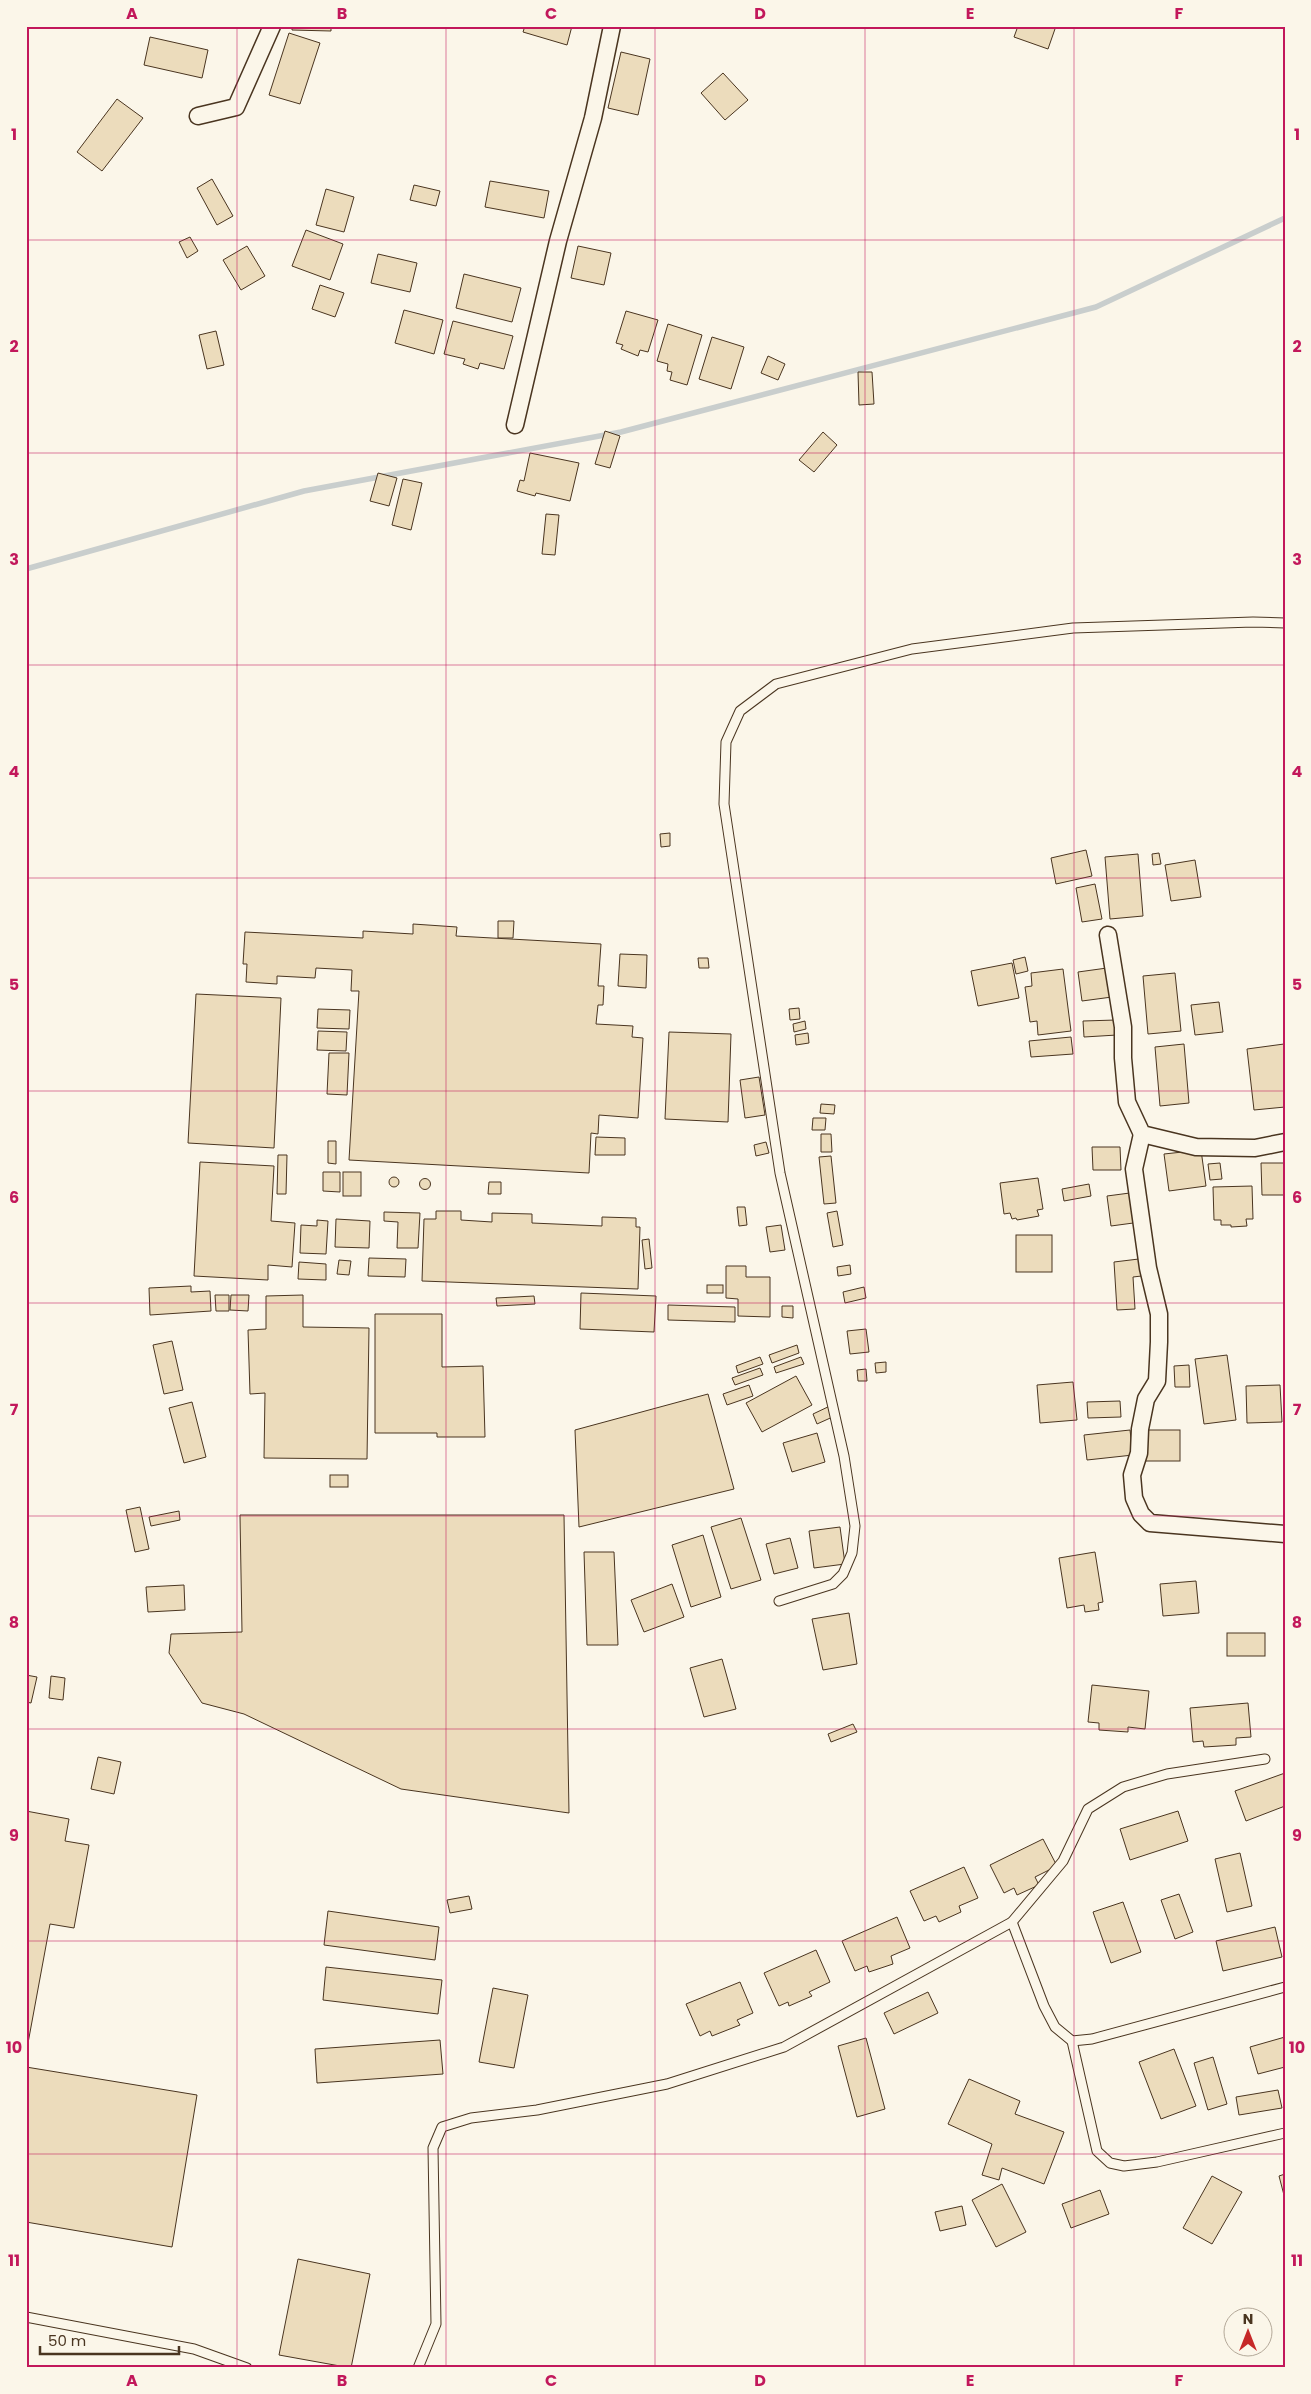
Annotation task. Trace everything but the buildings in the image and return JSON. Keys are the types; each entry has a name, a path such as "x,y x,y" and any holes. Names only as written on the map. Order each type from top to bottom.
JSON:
{"street":[{"path":"198,116 236,107 272,26"},
{"path":"515,425 558,241 593,118 612,26"},
{"path":"1108,935 1124,1027 1123,1058 1127,1102 1142,1134 1134,1169 1148,1268 1159,1314 1157,1381 1146,1399 1140,1429 1139,1453 1132,1474 1134,1498 1141,1514 1150,1523 1285,1534"},
{"path":"1142,1134 1196,1147 1255,1148 1285,1142"}],"lane":[{"path":"779,1601 832,1584 843,1574 852,1553 855,1526 844,1456 780,1173 724,804 726,742 740,711 776,684 912,649 1073,628 1253,622 1285,623"},
{"path":"418,2368 436,2324 433,2148 442,2127 471,2118 537,2110 667,2084 784,2047 1012,1922 1063,1861 1088,1809 1123,1786 1168,1774 1265,1759"},
{"path":"1012,1922 1047,2013 1055,2027 1072,2041 1097,2151 1110,2163 1124,2166 1157,2162 1285,2133"},
{"path":"1072,2041 1092,2039 1285,1987"},
{"path":"26,2317 194,2349 247,2368"}],"waterway":[{"path":"26,569 304,491 621,432 1096,307 1285,218"}]}
